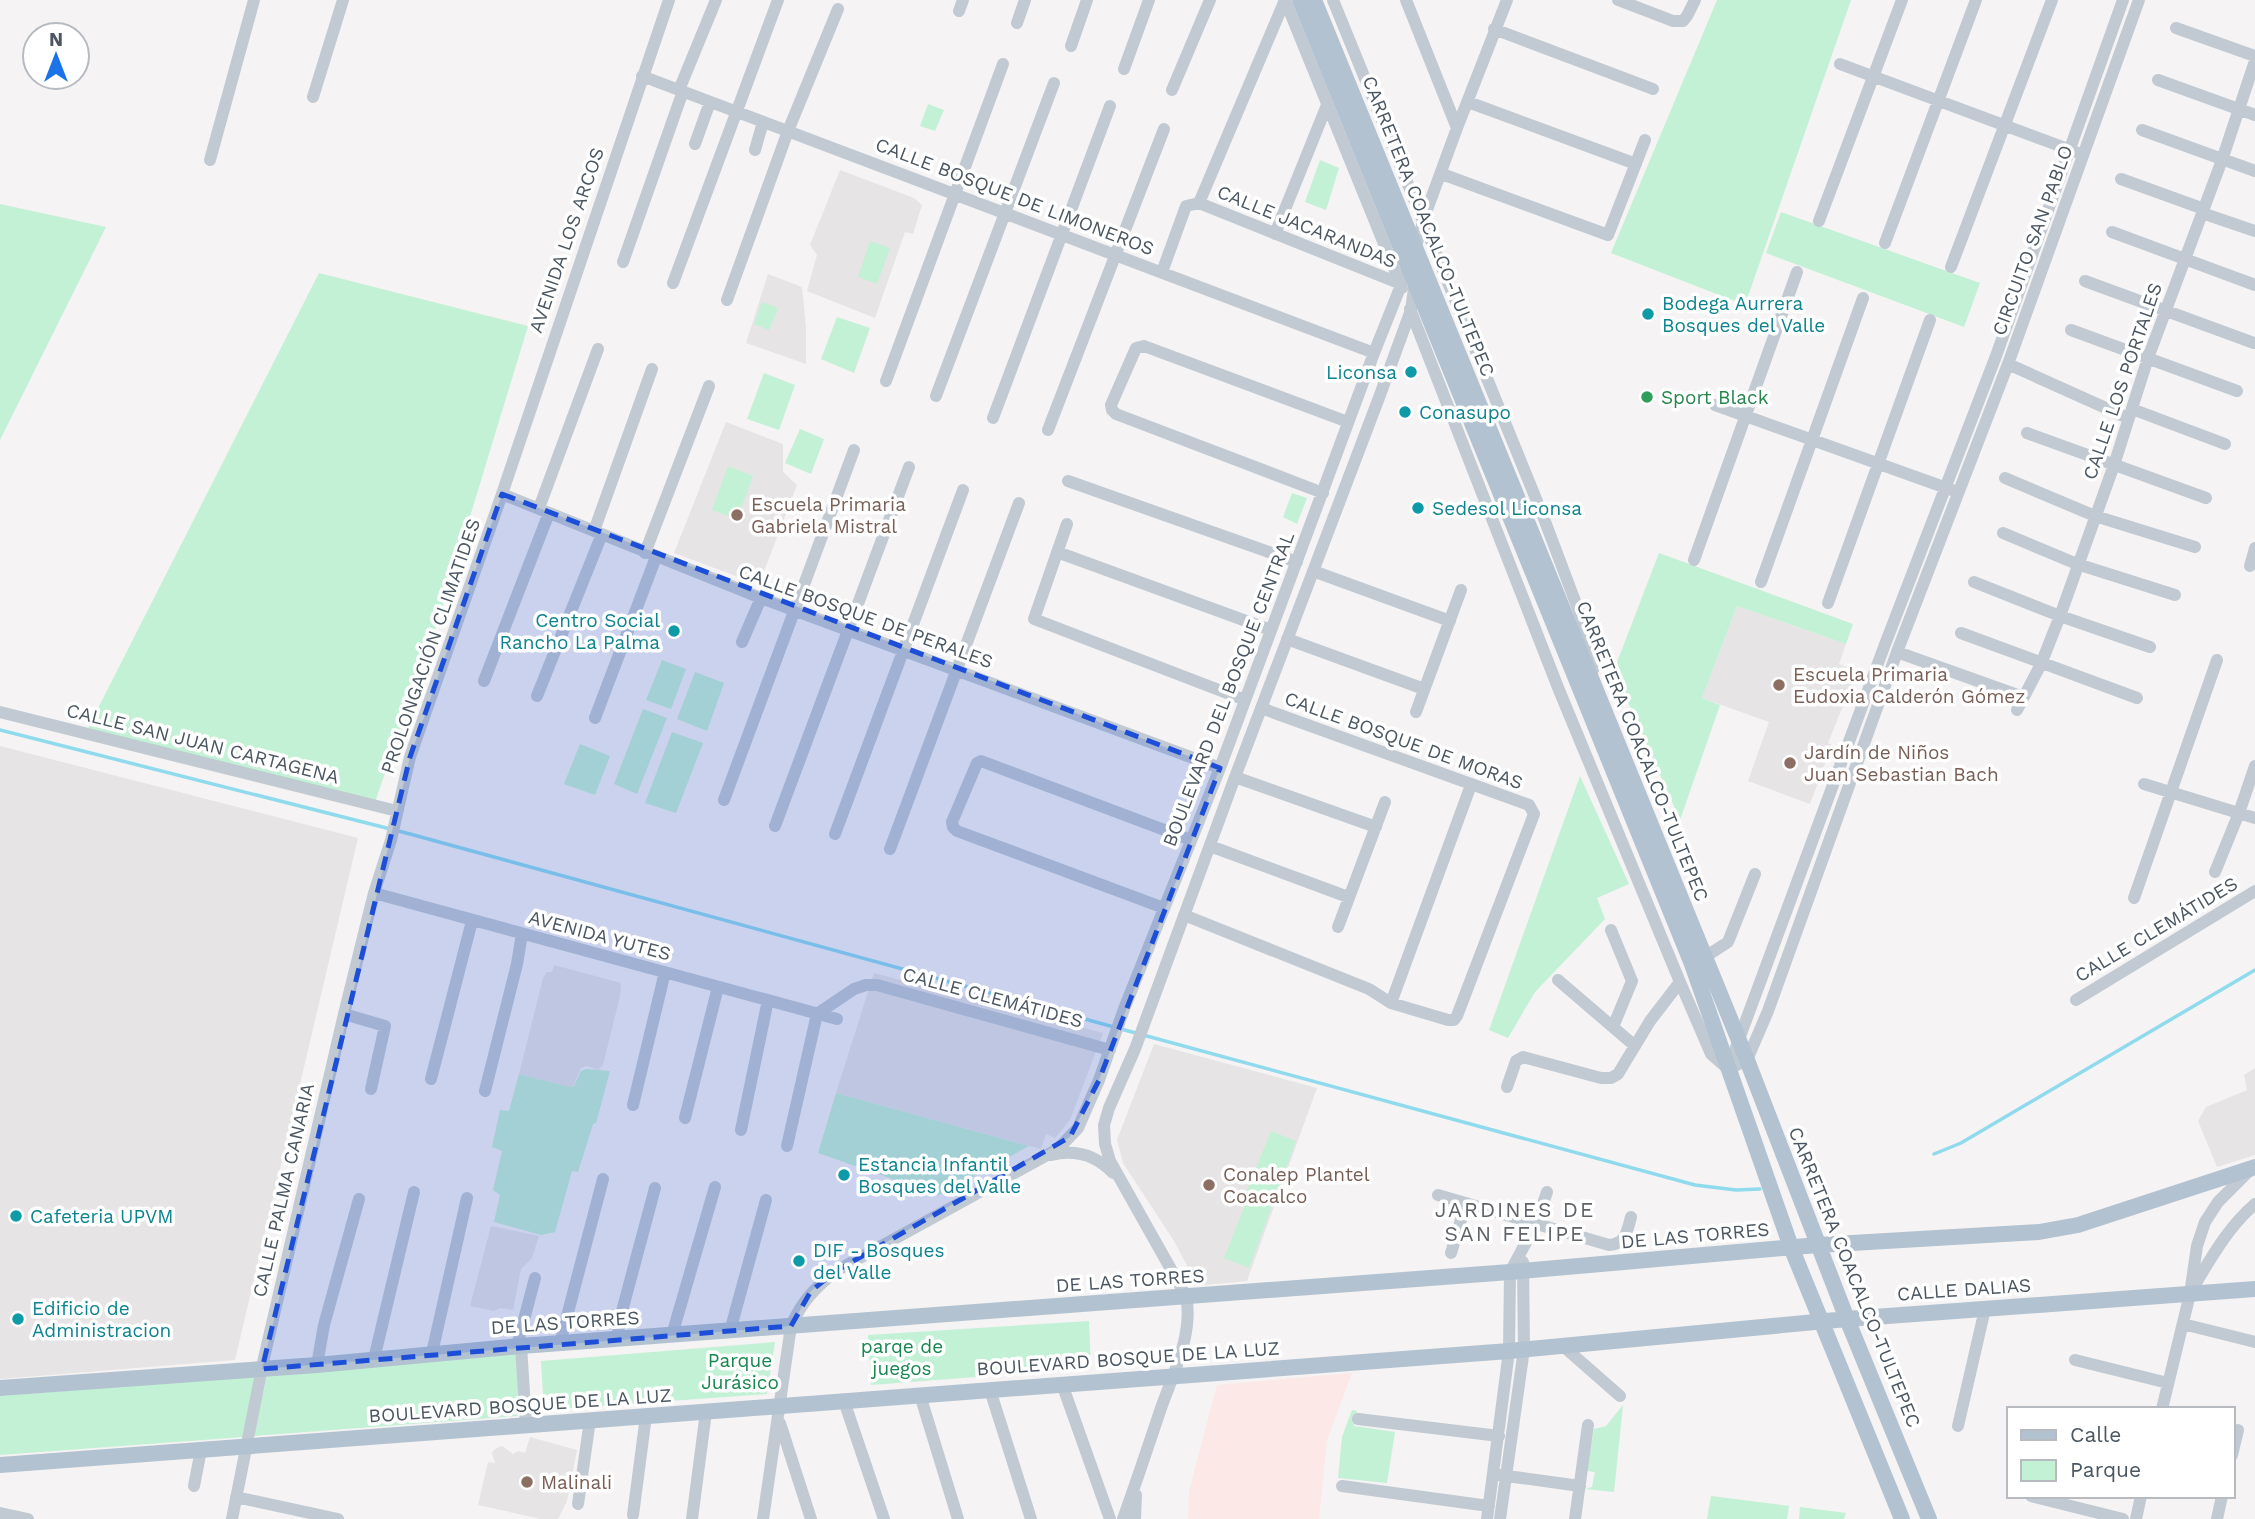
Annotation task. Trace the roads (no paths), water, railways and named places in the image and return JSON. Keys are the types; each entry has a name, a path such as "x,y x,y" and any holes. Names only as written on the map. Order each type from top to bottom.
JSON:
{"main road":[{"name":"CARRETERA COACALCO-TULTEPEC","path":"1300,0 1414,257 1589,675 1747,1060 1923,1517"},
{"name":"CARRETERA COACALCO-TULTEPEC","path":"1314,0 1414,257 1408,283 1692,964 1791,1247 1902,1519"},
{"name":"DE LAS TORRES","path":"0,1388 1517,1271 1791,1247 2039,1232 2078,1225 2254,1168"},
{"name":"CALLE DALIAS","path":"1516,1350 1819,1321 2255,1289"},
{"name":"BOULEVARD BOSQUE DE LA LUZ","path":"0,1465 526,1424 706,1412 779,1413 844,1401 1516,1350"}],"street":[{"path":"210,160 254,0"},
{"path":"313,97 343,0"},
{"name":"AVENIDA LOS ARCOS","path":"502,494 669,0"},
{"path":"623,261 681,91 716,0"},
{"path":"673,283 778,0"},
{"path":"1017,23 1025,0"},
{"path":"1071,46 1087,0"},
{"path":"1124,69 1149,0"},
{"path":"1172,90 1210,0"},
{"path":"1285,0 1326,105 1408,283"},
{"path":"1162,272 1186,206 1199,203 1285,0"},
{"path":"1334,0 1543,516 1598,662 1589,675"},
{"path":"1406,0 1457,128"},
{"path":"1496,0 1502,13"},
{"path":"1414,257 1424,218 1507,0"},
{"path":"1618,0 1673,21 1683,21 1695,0"},
{"path":"1819,221 1902,0"},
{"path":"1885,243 1976,0"},
{"path":"1951,267 2052,0"},
{"name":"CIRCUITO SAN PABLO","path":"1728,1069 2042,229 2123,0"},
{"name":"CIRCUITO SAN PABLO","path":"1747,1060 1769,1011 1897,652 2008,365 2138,0"},
{"path":"727,300 788,131 838,9"},
{"path":"2176,28 2255,59"},
{"path":"1494,29 1653,89"},
{"name":"CALLE LOS PORTALES","path":"2017,710 2041,664 2060,617 2114,465 2148,358 2222,160 2255,59"},
{"path":"886,381 1003,64"},
{"path":"1840,64 2084,155"},
{"name":"CALLE BOSQUE DE LIMONEROS","path":"642,76 1374,353"},
{"path":"2158,80 2255,115"},
{"path":"936,396 1054,83"},
{"path":"695,144 710,102"},
{"path":"1468,102 1636,164"},
{"path":"1275,234 1326,105"},
{"path":"993,418 1110,106"},
{"path":"755,150 764,122"},
{"path":"1048,430 1164,129"},
{"path":"2141,130 2255,171"},
{"path":"1442,174 1606,235 1645,140"},
{"path":"2121,179 2255,231"},
{"name":"CALLE JACARANDAS","path":"1199,203 1408,283"},
{"path":"2042,229 2055,235"},
{"path":"2112,233 2255,285"},
{"path":"1694,560 1797,272"},
{"path":"2085,281 2254,343"},
{"name":"BOULEVARD DEL BOSQUE CENTRAL","path":"1119,1179 1105,1144 1104,1125 1109,1108 1135,1049 1411,310 1408,283"},
{"name":"BOULEVARD DEL BOSQUE CENTRAL","path":"1043,1157 1058,1149 1077,1128 1112,1046 1124,1009 1220,768 1374,353 1408,283"},
{"path":"1761,582 1863,298"},
{"path":"1411,310 1559,690 1711,1054 1728,1069 1747,1060"},
{"path":"1828,603 1930,320"},
{"path":"2071,330 2237,391"},
{"path":"1323,493 1116,414 1111,405 1136,348 1144,346 1348,422"},
{"path":"484,681 598,349"},
{"path":"2008,365 2130,414 2225,444"},
{"path":"537,696 598,532 652,369"},
{"path":"594,718 709,386"},
{"path":"1361,389 1380,395"},
{"path":"1715,405 1960,493"},
{"path":"2027,433 2206,498"},
{"path":"724,800 854,450"},
{"path":"775,825 909,467"},
{"path":"2005,478 2095,516 2194,547"},
{"path":"1068,481 1297,562"},
{"path":"835,834 963,490"},
{"name":"CALLE BOSQUE DE PERALES","path":"502,494 795,611 1220,768"},
{"name":"PROLONGACIÓN CLIMATIDES","path":"374,893 391,840 410,757 502,494"},
{"path":"890,849 1019,503"},
{"path":"1067,524 1034,619 1245,700"},
{"path":"2003,533 2077,564 2175,595"},
{"path":"2250,566 2255,548"},
{"path":"1056,552 1271,630"},
{"path":"1313,571 1450,621"},
{"path":"1974,582 2060,617 2150,647"},
{"path":"1416,712 1461,590"},
{"path":"1906,590 1919,596"},
{"path":"742,642 761,598"},
{"path":"1961,633 2137,698"},
{"path":"1287,639 1424,689"},
{"path":"1897,652 2023,697"},
{"path":"2134,898 2217,660"},
{"path":"1256,669 1273,675"},
{"name":"CALLE BOSQUE DE MORAS","path":"1261,708 1529,805 1534,814 1454,1020 1391,1003"},
{"name":"CALLE SAN JUAN CARTAGENA","path":"0,712 396,816"},
{"path":"1164,908 957,831 952,822 977,763 981,761 1191,840"},
{"path":"2215,872 2255,766"},
{"path":"1235,777 1376,827"},
{"path":"2144,784 2255,818"},
{"path":"1184,915 1369,989 1391,1003 1471,785"},
{"path":"1338,927 1385,802"},
{"path":"1210,846 1348,897"},
{"path":"1704,957 1728,942 1755,874"},
{"name":"CALLE CLEMÁTIDES","path":"2076,1000 2255,891"},
{"name":"AVENIDA YUTES","path":"374,893 837,1019"},
{"name":"CALLE PALMA CANARIA","path":"232,1519 262,1369 374,893"},
{"path":"431,1079 472,921"},
{"path":"1611,930 1632,981 1613,1027"},
{"path":"485,1091 522,934"},
{"path":"1155,935 1174,941"},
{"path":"633,1105 665,972"},
{"path":"1558,981 1635,1046"},
{"path":"1507,1087 1519,1058 1601,1078 1611,1078 1618,1074 1680,982"},
{"name":"CALLE CLEMÁTIDES","path":"817,1014 837,999 866,985 877,985 1112,1046"},
{"path":"685,1118 718,987"},
{"path":"741,1130 768,1000"},
{"path":"344,1014 385,1026 371,1089"},
{"path":"787,1146 817,1014"},
{"path":"763,1519 792,1326 799,1307 811,1291 836,1271 1043,1157 1064,1152 1086,1154 1105,1164 1119,1179 1186,1296 1188,1320 1172,1376 1123,1519"},
{"path":"2162,1407 2190,1294 2197,1246 2206,1222 2218,1202 2254,1168"},
{"path":"560,1343 603,1179"},
{"path":"672,1335 715,1187"},
{"path":"617,1339 655,1188"},
{"path":"374,1359 414,1192"},
{"path":"1342,1486 1488,1513 1500,1475 1516,1350 1517,1271 1547,1192"},
{"path":"1438,1195 1609,1245 1618,1245 1624,1240 1632,1217"},
{"path":"432,1353 467,1198"},
{"path":"317,1365 324,1325 359,1199"},
{"path":"730,1331 766,1200"},
{"path":"1451,1252 1465,1203"},
{"path":"2190,1294 2220,1243 2240,1217 2255,1204"},
{"path":"526,1424 519,1346 535,1278"},
{"path":"1958,1426 1985,1309"},
{"path":"2183,1324 2255,1342"},
{"path":"1563,1346 1620,1396"},
{"path":"1500,1519 1499,1436 1516,1350"},
{"path":"2075,1360 2168,1384"},
{"path":"1062,1384 1110,1519"},
{"path":"990,1390 1031,1519"},
{"path":"920,1395 958,1519"},
{"path":"844,1401 884,1519"},
{"path":"692,1519 706,1412"},
{"path":"779,1413 811,1519"},
{"path":"633,1515 646,1416"},
{"path":"1357,1419 1499,1436"},
{"path":"578,1504 590,1420"},
{"path":"1575,1519 1588,1425"},
{"path":"2234,1447 2238,1430"},
{"path":"194,1486 201,1450"},
{"path":"1500,1475 1580,1486"},
{"path":"1135,1519 1136,1483"},
{"path":"236,1497 292,1514 338,1519"},
{"path":"2039,1498 2123,1519"},
{"path":"2136,1519 2141,1498"},
{"path":"2217,1519 2222,1498"},
{"path":"0,1513 28,1519"}],"waterway":[{"path":"0,730 410,834 1114,1027"},
{"path":"1934,1154 1961,1143 2255,970"},
{"path":"1121,1029 1695,1185 1736,1190 1760,1189"}],"place":[{"name":"Bodega Aurrera Bosques del Valle","path":"1648,314"},
{"name":"Liconsa","path":"1411,372"},
{"name":"Sport Black","path":"1647,397"},
{"name":"Conasupo","path":"1405,412"},
{"name":"Sedesol Liconsa","path":"1418,508"},
{"name":"Escuela Primaria Gabriela Mistral","path":"737,515"},
{"name":"Centro Social Rancho La Palma","path":"674,631"},
{"name":"Escuela Primaria Eudoxia Calderón Gómez","path":"1779,685"},
{"name":"Jardín de Niños Juan Sebastian Bach","path":"1790,763"},
{"name":"Estancia Infantil Bosques del Valle","path":"844,1175"},
{"name":"Conalep Plantel Coacalco","path":"1209,1185"},
{"name":"Cafeteria UPVM","path":"16,1216"},
{"name":"DIF - Bosques del Valle","path":"799,1261"},
{"name":"Edificio de Administracion","path":"18,1319"},
{"name":"Malinali","path":"527,1482"}],"district":[{"name":"JARDINES DE SAN FELIPE","path":"1515,1222"}],"park label":[{"name":"parqe de juegos","path":"902,1357"},
{"name":"Parque Jurásico","path":"740,1371"}]}
